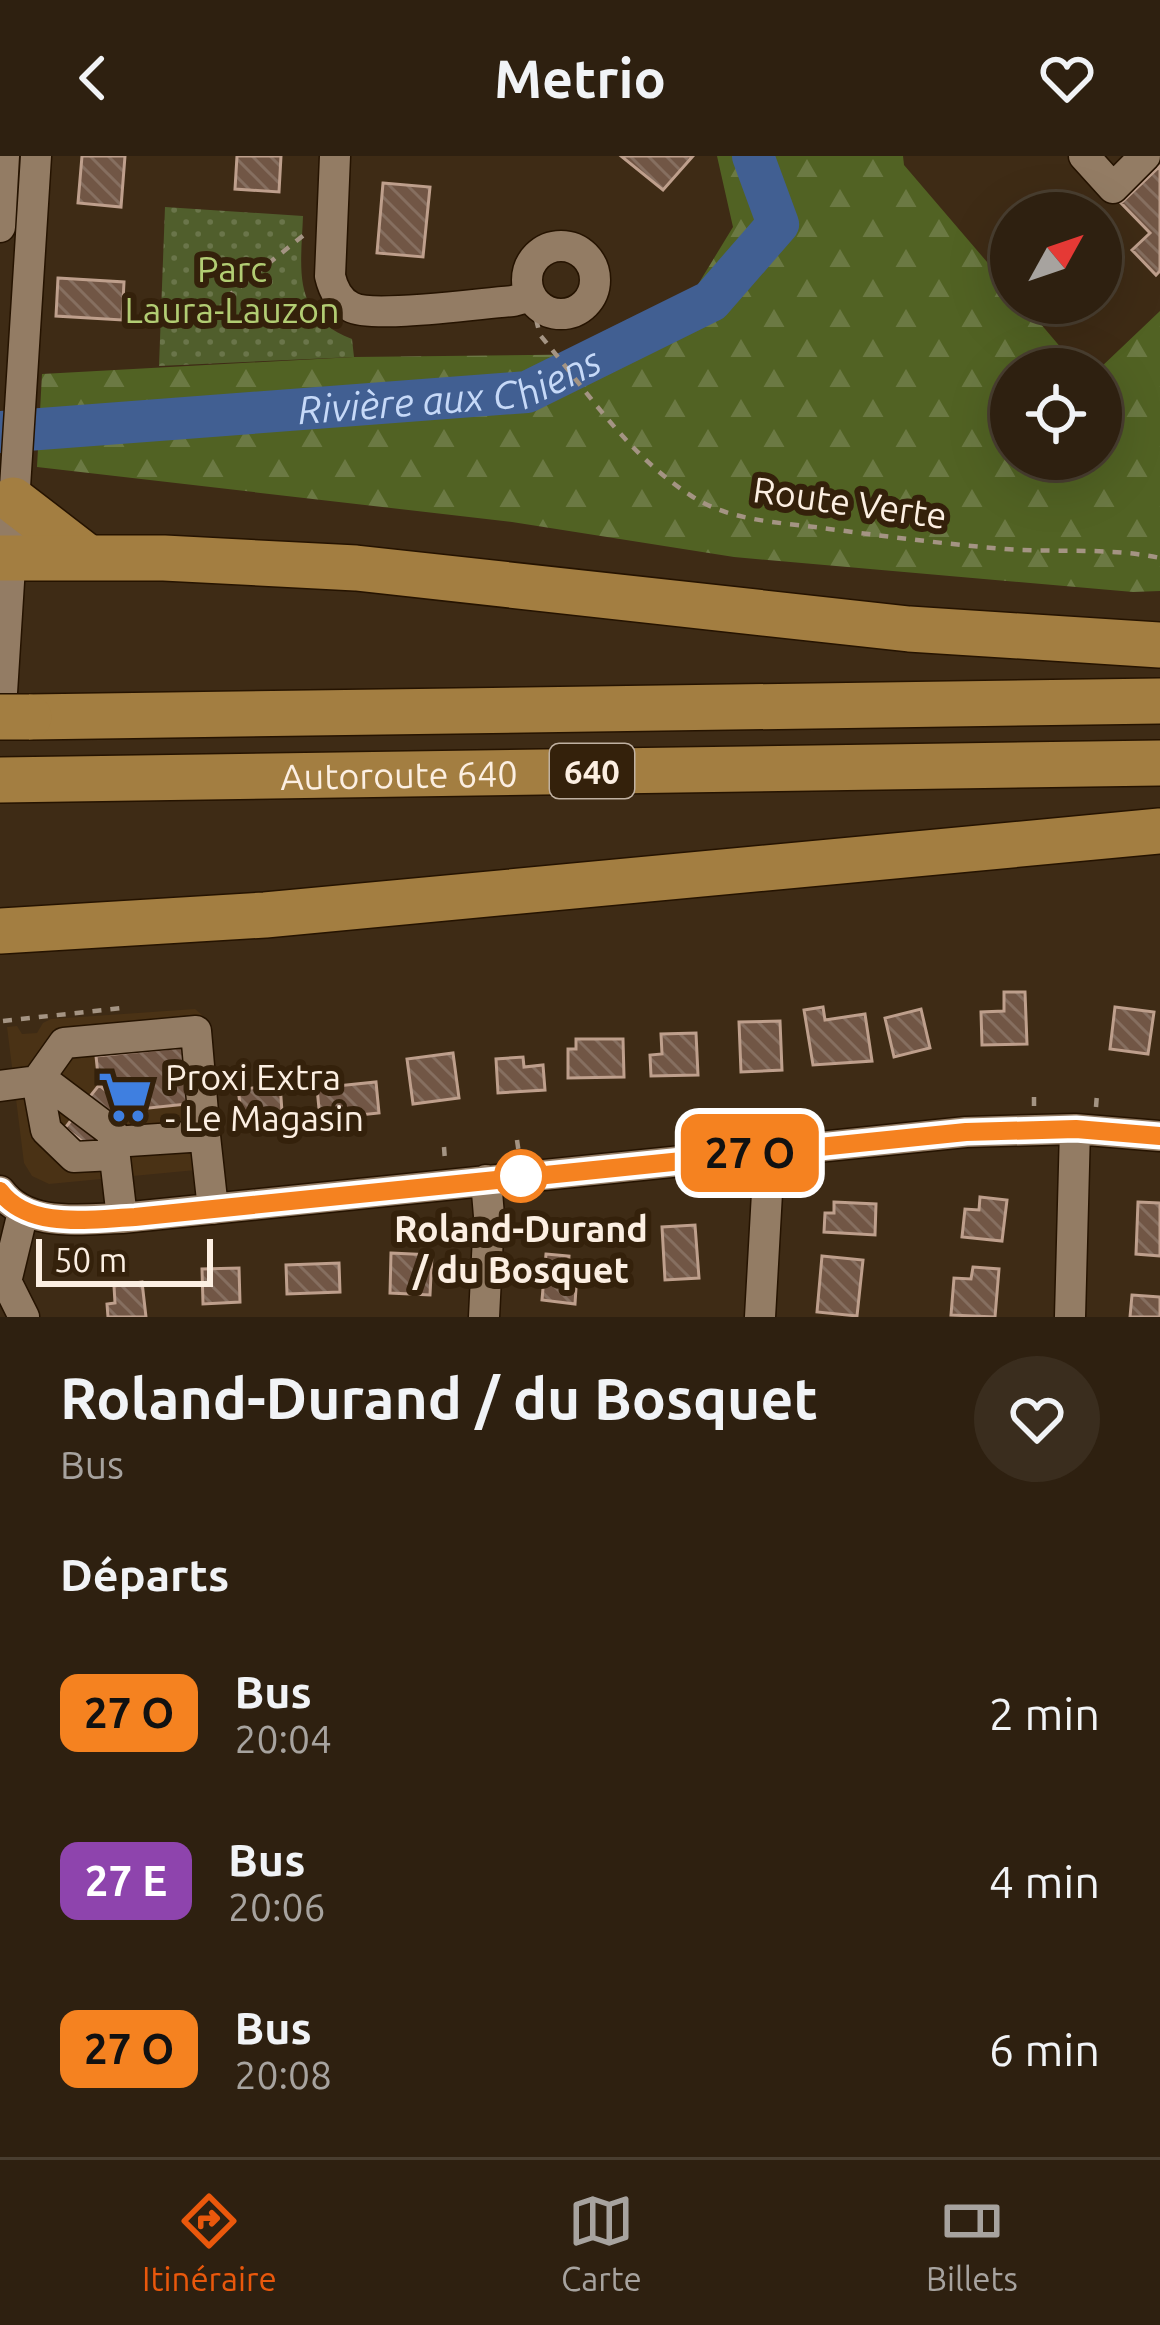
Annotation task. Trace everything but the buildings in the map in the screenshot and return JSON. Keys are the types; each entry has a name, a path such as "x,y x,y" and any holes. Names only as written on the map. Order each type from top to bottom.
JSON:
{"highway":[{"path":"14,482 87,557"},
{"path":"5,558 356,568 864,625 1160,645"},
{"name":"Autoroute 640","path":"10,719 1160,701"},
{"name":"Autoroute 640","path":"12,779 1160,763"},
{"path":"0,932 265,915 1160,831"}],"street":[{"path":"0,227 4,156"},
{"path":"10,719 5,558 36,156"},
{"path":"335,156 329,276 335,291 350,306 378,312 531,296"},
{"path":"1084,156 1114,188 1145,156"},
{"path":"64,1042 196,1030 213,1209"},
{"path":"64,1042 38,1082 46,1130 74,1157 205,1136"},
{"path":"64,1042 73,1100"},
{"path":"0,1086 38,1082 73,1100 112,1132 122,1218"},
{"path":"46,1130 73,1100"},
{"path":"24,1317 3,1276 7,1199 45,1218 122,1218 978,1131 1076,1129 1160,1136"},
{"path":"1070,1317 1076,1129"},
{"path":"760,1317 767,1193 764,1152"},
{"path":"484,1317 486,1180"}],"path":[{"path":"226,298 305,234"},
{"name":"Route Verte","path":"538,330 596,408 674,484 705,505 730,513 965,545 1111,550 1160,558"},
{"path":"517,1140 519,1154"},
{"path":"444,1147 445,1161"}],"shaded area":[{"path":"195,1009 202,1015 217,1168 49,1184 32,1176 24,1163 7,1027 17,1026 22,1034 37,1033 51,1019"}],"green space":[{"path":"717,156 903,156 904,165 990,265 990,324 1041,324 1061,348 990,348 990,480 1122,480 1121,348 1160,311 1160,591 734,557 512,522 37,467 42,374 354,357 617,354 694,291 733,227"},
{"name":"Parc Laura-Lauzon","path":"165,207 303,216 302,272 309,304 332,329 352,339 354,357 159,366"}],"waterway":[{"name":"Rivière aux Chiens","path":"0,432 527,392 711,301 778,224 753,156"}],"bus line":[{"path":"0,1191 19,1210 45,1218 135,1217 966,1132 1076,1129 1160,1136"}],"place":[{"name":"Proxi Extra - Le Magasin","path":"125,1097"},
{"name":"Roland-Durand / du Bosquet","path":"521,1176"}]}
